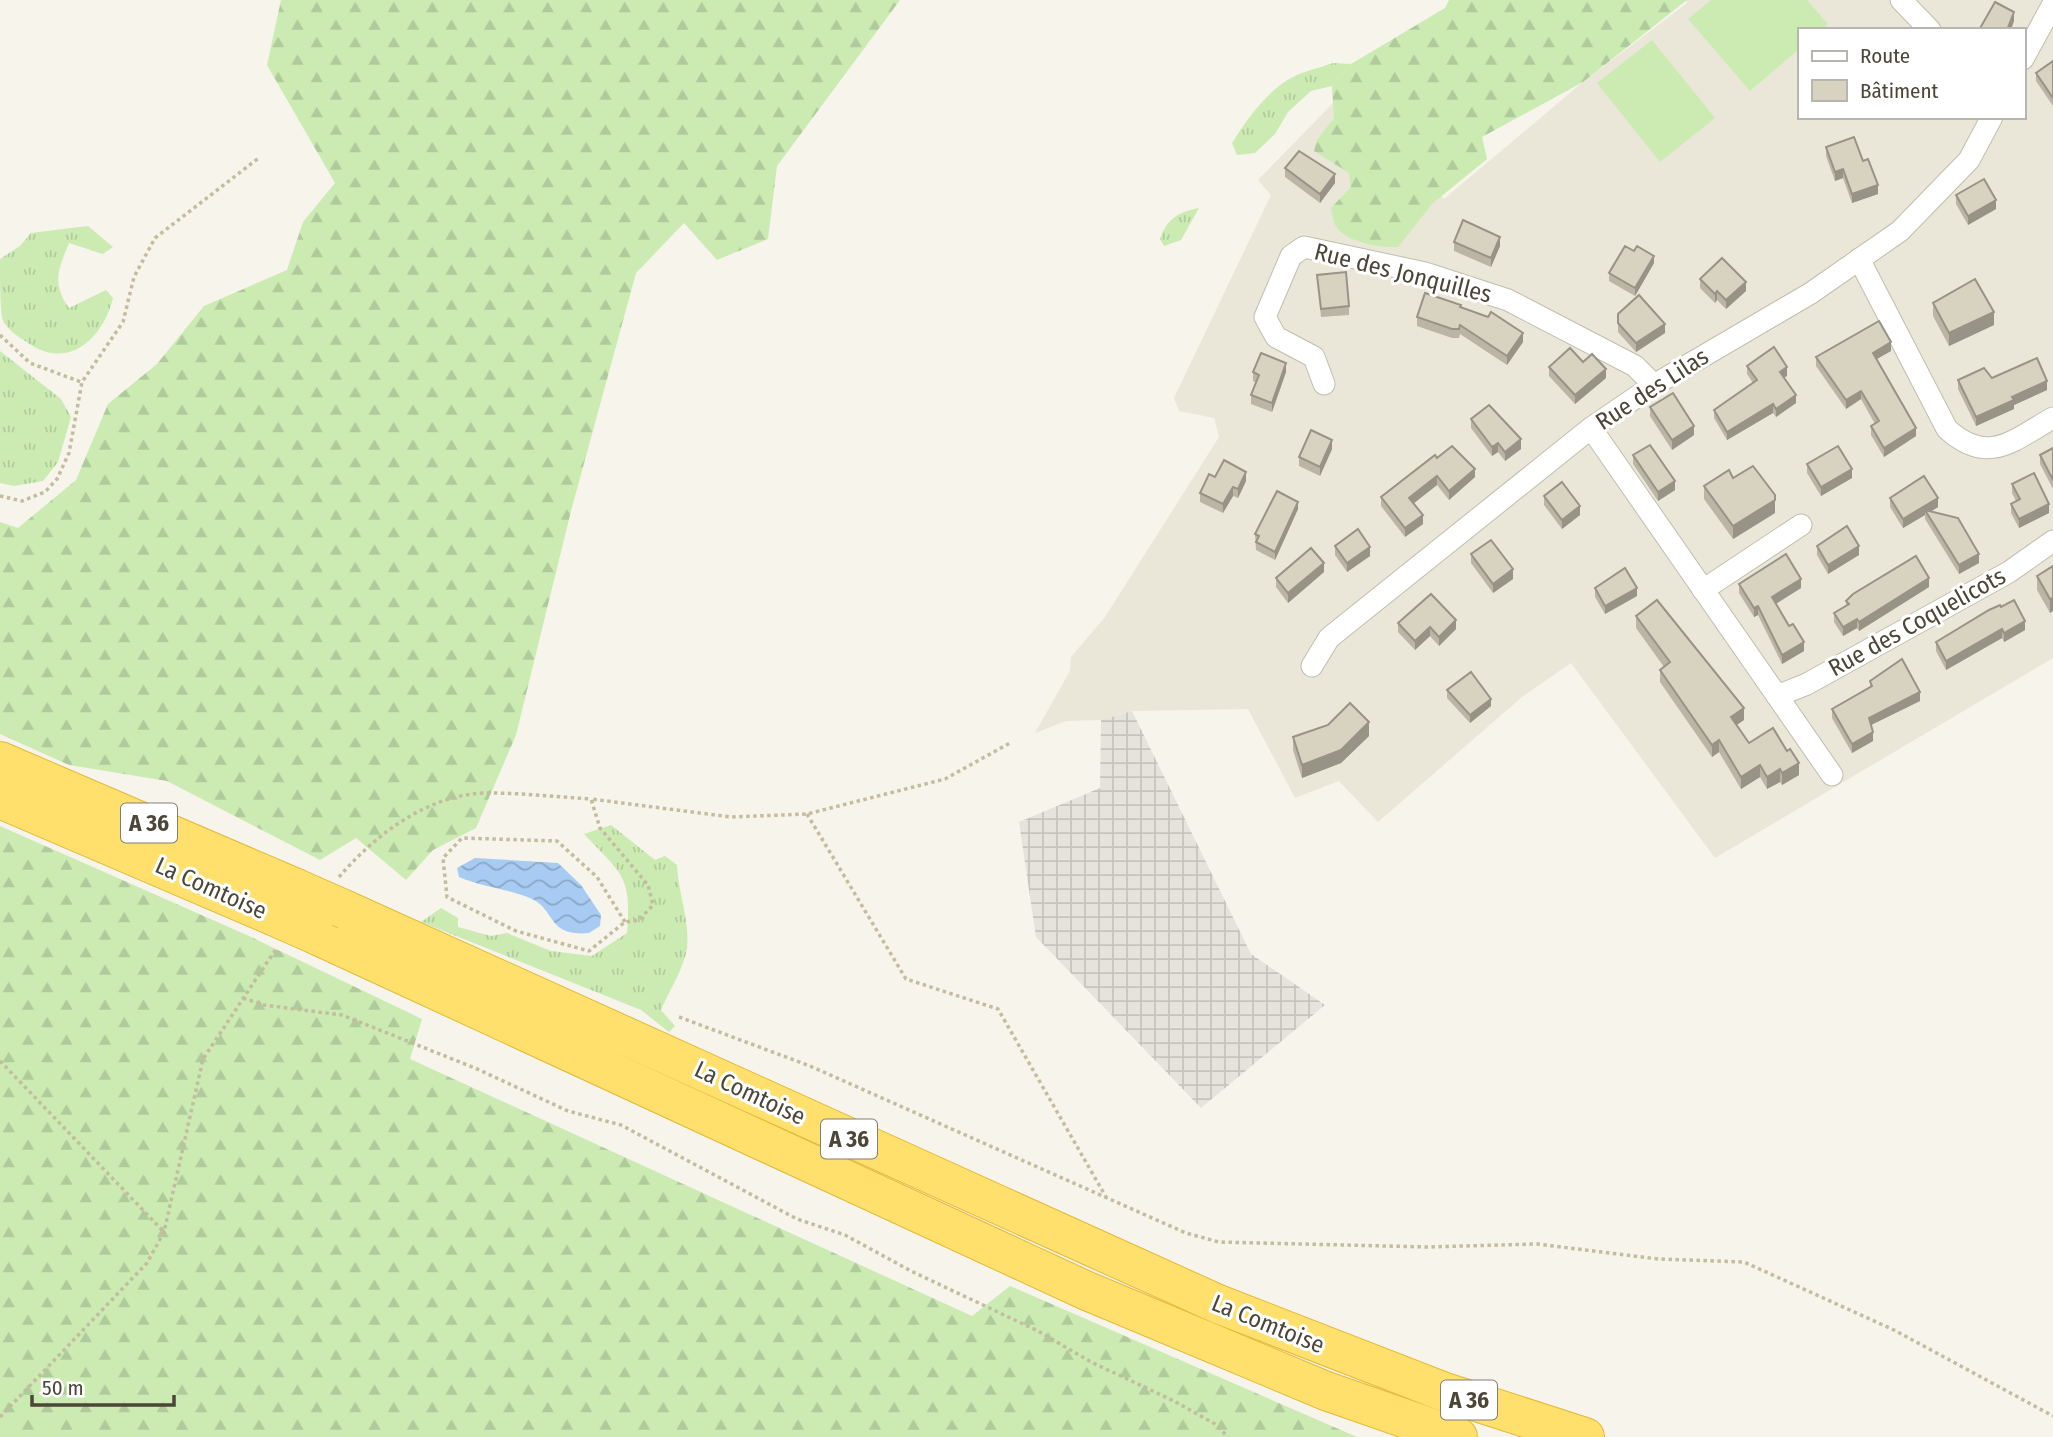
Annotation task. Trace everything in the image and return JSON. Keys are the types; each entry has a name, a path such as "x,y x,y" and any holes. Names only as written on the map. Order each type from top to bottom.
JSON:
{"highway":[{"name":"La Comtoise","path":"0,761 292,919"},
{"name":"La Comtoise","path":"0,799 292,919 1007,1255 1326,1391 1458,1437"},
{"name":"La Comtoise","path":"292,919 341,895 1218,1304 1442,1391 1585,1437"},
{"path":"1326,1391 1424,1437"}],"street":[{"path":"1901,0 1928,28"},
{"path":"2025,55 2053,4"},
{"name":"Rue des Lilas","path":"1312,666 1329,638 1591,428 1654,385 1811,293 1900,231 1969,160 1991,119"},
{"name":"Rue des Jonquilles","path":"1324,384 1314,357 1276,337 1265,317 1291,256 1304,247 1424,273 1508,300 1636,366 1654,385"},
{"path":"1859,259 1947,429 1963,443 1986,450 2012,441 2053,418"},
{"path":"1591,428 1832,775"},
{"path":"1703,590 1801,525"},
{"name":"Rue des Coquelicots","path":"1777,696 1807,684 2009,572 2053,541"}],"path":[{"path":"0,496 22,501 45,492 57,480 69,453 82,382 123,322 134,277 155,237 260,157"},
{"path":"0,335 30,363 82,382"},
{"path":"341,895 361,852 397,823 437,804 486,793 591,799 731,817 807,814 945,779 1010,743"},
{"path":"591,799 600,828 648,885 653,905 639,920 625,922 589,951 516,931 447,897 443,858 462,838 556,841 597,877 625,922"},
{"path":"807,814 906,979 998,1009 1107,1199"},
{"path":"0,1417 147,1264 164,1232 203,1059 292,919"},
{"path":"243,998 264,1005 342,1015 475,1068 568,1111 621,1125 797,1219 845,1235 911,1271 1038,1331 1091,1362 1174,1401 1215,1424 1228,1437"},
{"path":"679,1017 810,1066 1186,1233 1219,1242 1427,1247 1537,1244 1658,1259 1744,1262 1894,1330 2053,1416"},
{"path":"0,1061 164,1232"}],"shaded area":[{"path":"1686,0 2053,0 2053,658 1715,858 1571,663 1522,697 1378,822 1339,781 1295,798 1248,709 1132,711 1101,720 1066,721 1035,733 1070,671 1071,657 1105,617 1219,437 1214,418 1179,411 1174,398 1271,195 1258,180 1333,103 1332,86 1351,64 1444,199 1583,82 1687,3"},
{"path":"1132,711 1251,954 1325,1005 1201,1108 1036,937 1019,822 1100,788 1101,720"}],"green space":[{"path":"281,0 900,0 777,166 768,239 717,260 684,223 636,273 571,511 516,735 476,828 433,850 406,880 356,838 320,860 167,781 69,765 0,734 0,522 18,528 76,480 108,404 157,364 204,306 287,270 303,222 335,183 267,65"},
{"path":"1449,0 1687,0 1583,82 1482,137 1487,159 1433,203 1398,247 1354,240 1335,225 1331,208 1351,187 1349,173 1314,151 1317,140 1334,118 1332,86 1351,64 1445,8"},
{"path":"1711,0 1807,0 1828,24 1824,28 1798,28 1798,50 1750,91 1688,19"},
{"path":"1652,40 1715,118 1660,162 1597,83"},
{"path":"1333,63 1351,64 1332,86 1311,91 1288,112 1275,134 1255,153 1237,155 1232,143 1265,98 1291,78"},
{"path":"1199,208 1181,240 1164,246 1160,239 1170,221 1180,214"},
{"path":"88,226 113,247 103,254 69,243 58,283 69,308 106,290 113,298 108,313 92,338 82,346 57,354 43,351 12,332 2,318 0,259 20,246 31,233"},
{"path":"0,351 61,399 71,417 58,462 43,481 14,486 0,483"},
{"path":"611,825 655,860 665,856 677,865 687,927 687,948 680,971 661,1010 675,1026 669,1032 641,1010 421,922 441,908 458,918 458,927 491,936 507,933 551,951 592,956 627,933 628,898 621,876 584,834"},
{"path":"0,826 249,936 422,1019 410,1059 972,1316 1010,1286 1357,1437 0,1437"}],"water":[{"path":"475,858 558,863 581,885 601,915 600,926 589,933 566,931 532,899 459,877 457,868"}],"building":[{"path":"1995,2 2014,12 2008,28 1980,28"},
{"path":"2053,61 2053,98 2036,73"},
{"path":"1854,137 1863,161 1868,159 1878,185 1852,194 1843,169 1835,172 1826,147"},
{"path":"1299,151 1335,174 1320,194 1285,168"},
{"path":"1984,179 1996,200 1968,216 1956,195"},
{"path":"1463,220 1500,237 1491,258 1454,242"},
{"path":"1625,246 1634,251 1637,246 1654,256 1635,288 1609,273"},
{"path":"1722,258 1746,282 1726,300 1717,291 1715,294 1700,279"},
{"path":"1346,272 1349,306 1321,309 1317,275"},
{"path":"1975,279 1994,312 1949,333 1933,303"},
{"path":"1425,293 1488,317 1491,312 1523,333 1507,356 1460,325 1459,329 1452,329 1417,317"},
{"path":"1639,295 1665,324 1636,343 1618,323 1618,314"},
{"path":"1879,321 1891,342 1873,353 1916,428 1884,448 1871,426 1879,421 1861,391 1846,400 1816,357"},
{"path":"1774,347 1787,367 1780,372 1796,395 1776,409 1773,404 1727,432 1714,410 1757,380 1747,366"},
{"path":"1570,348 1583,362 1592,354 1606,369 1575,395 1549,367"},
{"path":"1261,353 1286,363 1272,403 1251,395 1259,375 1253,372"},
{"path":"2037,358 2047,381 1976,417 1958,380 1984,368 1992,378"},
{"path":"1673,393 1694,426 1672,440 1650,407"},
{"path":"1489,405 1521,439 1505,452 1498,443 1492,447 1471,419"},
{"path":"1311,430 1332,440 1320,467 1299,457"},
{"path":"1650,445 1675,481 1658,492 1633,455"},
{"path":"1452,446 1475,469 1449,491 1437,476 1409,498 1423,515 1405,528 1381,497 1435,455 1437,458"},
{"path":"1838,446 1852,469 1821,487 1807,464"},
{"path":"2053,448 2053,480 2040,455"},
{"path":"1224,460 1246,472 1238,489 1233,487 1223,504 1200,493 1209,474 1215,477"},
{"path":"1753,466 1775,495 1775,500 1733,526 1704,486 1729,470 1733,478"},
{"path":"2034,473 2049,504 2019,519 2011,504 2020,499 2012,484"},
{"path":"1924,476 1938,498 1903,519 1890,498"},
{"path":"1562,482 1580,506 1562,520 1544,496"},
{"path":"1277,491 1298,502 1275,552 1256,542 1259,536 1255,534"},
{"path":"1925,510 1958,518 1979,554 1959,565"},
{"path":"1847,526 1859,546 1828,565 1817,546"},
{"path":"1358,529 1370,547 1347,563 1335,546"},
{"path":"1491,540 1513,569 1493,584 1471,554"},
{"path":"1311,548 1324,563 1288,593 1276,578"},
{"path":"1786,554 1801,579 1772,597 1789,626 1793,624 1804,642 1782,655 1758,606 1754,608 1739,584"},
{"path":"1916,556 1929,578 1859,622 1857,619 1843,627 1834,613 1849,604 1846,601 1853,594"},
{"path":"2053,566 2053,598 2050,599 2037,576"},
{"path":"1625,568 1637,588 1605,606 1595,588"},
{"path":"1431,594 1456,620 1439,637 1430,627 1415,641 1398,623"},
{"path":"1657,600 1744,708 1731,717 1749,743 1773,728 1787,751 1790,749 1799,763 1782,773 1780,769 1767,777 1760,765 1741,777 1719,740 1712,745 1660,670 1670,662 1636,616"},
{"path":"2014,600 2025,621 2004,633 2002,629 1946,661 1936,642 1989,610"},
{"path":"1902,659 1920,692 1869,718 1873,732 1852,744 1832,709 1872,686 1870,681"},
{"path":"1471,672 1491,699 1470,715 1447,690"},
{"path":"1350,703 1369,722 1341,750 1302,765 1293,737 1328,725"}]}
